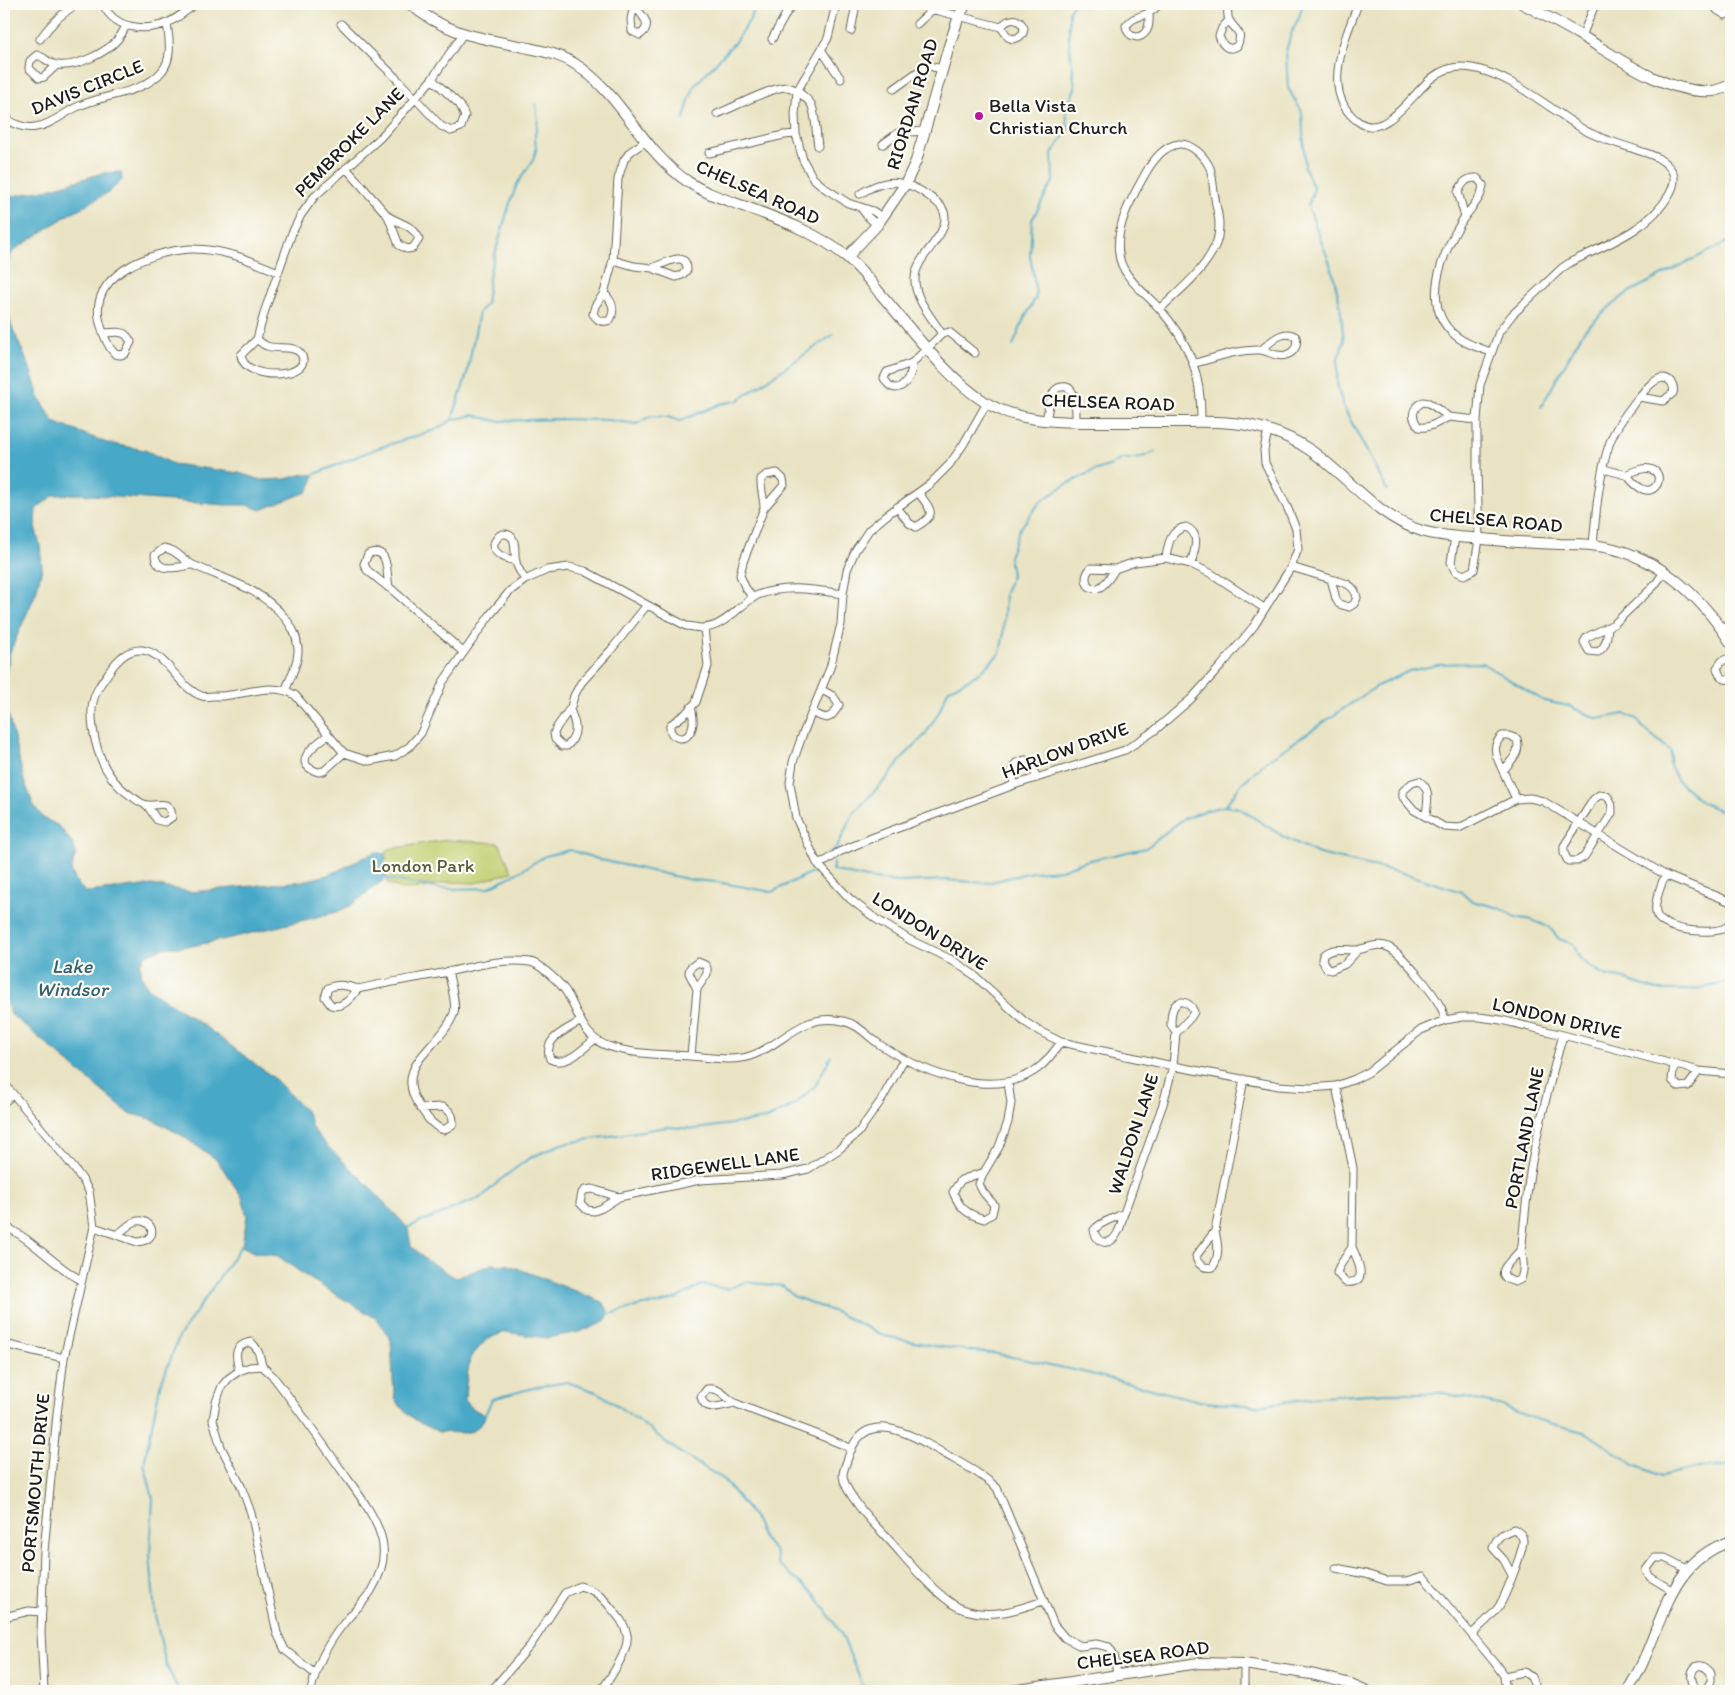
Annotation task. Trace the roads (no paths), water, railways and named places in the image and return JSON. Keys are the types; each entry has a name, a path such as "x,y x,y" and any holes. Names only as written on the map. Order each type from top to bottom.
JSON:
{"street":[{"path":"40,39 64,12 78,4"},
{"path":"103,4 113,18 126,26 139,28 167,23 196,4"},
{"name":"CHELSEA ROAD","path":"410,4 434,22 463,34 561,56 577,65 610,94 669,168 688,182 708,193 791,223 816,236 847,257 868,278 953,376 986,403 1008,412 1046,420 1076,422 1201,422 1242,424 1268,430 1309,450 1377,507 1398,521 1418,530 1442,536 1593,545 1628,553 1650,562 1687,588 1722,629 1731,643"},
{"path":"772,39 787,12 794,4"},
{"path":"836,4 828,38 797,91 796,134 803,160 813,178 826,190 848,203 873,211 880,222"},
{"path":"851,31 856,4"},
{"name":"RIORDAN ROAD","path":"847,257 880,222 906,183 916,161 959,16 966,4"},
{"path":"1149,13 1160,4"},
{"path":"1228,4 1229,20"},
{"path":"1358,4 1342,51 1338,74 1338,90 1343,104 1360,123 1374,126 1382,123 1399,111 1433,77 1447,69 1459,66 1473,67 1512,82 1582,129 1657,157 1672,170 1675,178 1672,190 1664,203 1652,216 1639,227 1571,262 1554,274 1512,315 1499,332 1480,385 1477,420 1480,539 1474,570 1464,575 1455,571 1451,562 1455,537"},
{"path":"1523,4 1582,36 1642,73 1670,84 1713,91 1731,85"},
{"path":"1582,36 1594,7 1598,4"},
{"path":"1715,4 1720,14 1724,15 1731,12"},
{"path":"917,24 931,11 935,10 1001,27"},
{"name":"DAVIS CIRCLE","path":"4,117 17,125 37,127 99,98 141,87 153,80 162,71 168,60 167,23"},
{"path":"341,24 446,129 452,131 461,127 465,116 460,106 432,79"},
{"path":"57,65 79,63 99,54 117,40 126,26"},
{"name":"PEMBROKE LANE","path":"257,339 267,346 288,348 298,352 302,359 295,372 283,374 250,370 242,361 242,355 257,339 278,272 300,215 314,198 380,138 415,100 463,34"},
{"path":"822,51 841,79"},
{"path":"894,89 916,72 929,66 942,69"},
{"path":"717,114 774,90 786,87 797,91 810,103 813,110 818,146"},
{"path":"883,144 898,133 924,131"},
{"path":"709,153 784,135 796,134"},
{"path":"604,293 613,260 618,179 624,160 630,152 646,141"},
{"path":"1160,309 1205,262 1217,240 1219,224 1210,170 1200,155 1185,144 1176,144 1158,155 1138,186 1119,232 1118,255 1122,265 1136,284 1160,309 1180,336 1194,363 1202,397 1201,422"},
{"path":"346,168 388,216 397,223 412,228 417,233 419,239 413,248 407,249 399,245 388,216"},
{"path":"1465,217 1458,192 1467,179 1477,178 1483,185 1483,192 1465,217 1441,263 1437,281 1437,301 1444,322 1455,335 1463,341 1491,352"},
{"path":"860,194 871,187 893,182 906,183 920,189 944,210 944,224 919,265 914,281 920,298 942,334"},
{"path":"103,333 98,310 102,292 108,283 125,269 155,256 172,251 191,249 211,250 247,258 278,272"},
{"path":"613,260 634,266 652,268"},
{"path":"912,364 942,334 949,332 975,354"},
{"path":"1194,363 1239,352 1261,350 1280,356 1288,355 1298,343 1296,337 1291,334 1280,335 1261,350"},
{"path":"1593,545 1597,501 1610,442 1629,409 1639,397 1654,382 1666,379 1671,382 1674,388 1673,393 1663,401 1639,397"},
{"path":"1046,420 1053,393 1057,388 1063,386 1072,391 1075,402 1076,422"},
{"path":"1449,417 1424,428 1415,422 1413,412 1423,402 1449,417 1477,420"},
{"name":"LONDON DRIVE","path":"986,403 963,445 949,465 918,493 869,530 854,551 843,594 841,624 836,647 822,690 793,762 790,783 796,818 817,863 850,900 910,940 952,960 974,975 1025,1022 1039,1031 1061,1042 1173,1066 1279,1086 1309,1088 1336,1086 1369,1072 1421,1030 1446,1020 1462,1017 1479,1017 1501,1020 1563,1035 1699,1071 1731,1074"},
{"name":"HARLOW DRIVE","path":"817,863 826,861 839,852 874,837 1014,785 1125,750 1154,731 1191,699 1254,626 1291,567 1298,549 1296,529 1265,463 1264,450 1268,430"},
{"path":"1604,469 1626,475"},
{"path":"754,598 745,587 740,575 743,562 764,508 784,485 783,479 777,473 766,475 761,479 761,494 764,499 764,508"},
{"path":"897,507 912,526 916,527 928,520 931,515 930,510 918,493"},
{"path":"1166,558 1169,538 1177,530 1186,527 1193,532 1196,540 1191,564"},
{"path":"191,565 165,568 159,565 156,555 164,548 171,549 191,565 245,586 266,599 295,632 298,651 286,689"},
{"path":"390,588 386,575 385,558 381,553 374,551 368,554 364,564 367,570 464,652"},
{"path":"1115,570 1135,562 1166,558 1191,564 1212,574 1264,608"},
{"path":"515,561 525,580"},
{"path":"147,806 126,792 109,776 100,760 95,742 92,705 94,696 113,666 125,654 134,650 144,650 152,653 188,687 201,696 220,696 274,688 286,689 295,695 344,753 369,762 395,756 410,747 421,732 443,682 510,591 525,580 547,570 569,567 585,571 686,626 704,628 716,625 728,618 754,598 781,589 814,590 843,594"},
{"path":"1291,567 1331,579"},
{"path":"1608,627 1614,624 1654,586 1665,571"},
{"path":"570,710 575,721 575,735 567,746 562,746 555,739 554,733 570,710 574,696 581,683 647,606"},
{"path":"1722,629 1731,622"},
{"path":"691,707 696,702 708,666 704,628"},
{"path":"1731,657 1722,661 1717,668 1720,676 1728,680 1731,679"},
{"path":"812,712 822,718 828,718 834,715 839,706 833,696 822,690"},
{"path":"328,735 309,749 305,755 308,766 318,772 324,771 344,753"},
{"path":"1503,771 1517,754 1519,746 1517,739 1509,736 1502,736 1497,741 1495,748 1496,757 1516,799"},
{"path":"1014,785 1012,770 1016,763 1025,760 1037,778"},
{"path":"1426,816 1428,792 1426,785 1419,782 1412,783 1403,791 1403,797 1414,810 1444,827 1459,828 1516,799 1530,798 1543,801 1665,875 1731,902"},
{"path":"1599,796 1607,796 1612,806 1612,813 1584,857 1577,861 1568,861 1564,853 1564,846 1578,823 1593,800 1599,796"},
{"path":"1665,875 1656,899 1656,915 1661,920 1668,925 1692,932 1724,929 1731,924"},
{"path":"1358,950 1345,964 1331,970 1327,969 1322,960 1323,955 1332,949 1358,950 1375,945 1389,947 1431,990 1446,1020"},
{"path":"358,989 485,963 532,962 560,983 594,1040 613,1047 641,1053 716,1058 747,1057 760,1053 798,1027 818,1020 842,1021 854,1025 904,1059 964,1081 987,1084 1008,1082 1030,1074 1041,1067 1061,1042"},
{"path":"420,1108 443,1107 452,1114 453,1124 444,1130 437,1128 420,1108 414,1099 411,1076 416,1063 447,1028 455,1010 448,972"},
{"path":"691,1056 697,990"},
{"path":"581,1021 554,1038 548,1048 550,1059 560,1062 570,1058 594,1040"},
{"name":"WALDON LANE","path":"1124,1213 1098,1225 1094,1230 1102,1243 1106,1244 1113,1240 1118,1232 1163,1104 1173,1066 1176,1033"},
{"name":"PORTLAND LANE","path":"1521,1249 1535,1148 1547,1091 1563,1035"},
{"name":"RIDGEWELL LANE","path":"620,1197 592,1189 585,1190 582,1193 580,1202 587,1210 594,1211 620,1197 700,1180 782,1175 808,1169 838,1150 858,1133 882,1100 904,1059"},
{"path":"1674,1064 1672,1080 1679,1087 1688,1086 1699,1071"},
{"path":"1215,1231 1196,1256 1197,1262 1207,1268 1213,1267 1218,1252 1215,1231 1244,1079"},
{"path":"984,1172 960,1180 953,1192 958,1203 970,1214 984,1219 992,1214 994,1205 979,1184 1000,1146 1008,1122 1011,1103 1008,1082"},
{"name":"PORTSMOUTH DRIVE","path":"4,1083 70,1162 89,1191 94,1227 64,1358 57,1414 44,1551 41,1633 44,1691"},
{"path":"1336,1086 1353,1168 1352,1247 1362,1273 1358,1279 1350,1283 1346,1282 1337,1273 1352,1247"},
{"path":"4,1102 13,1095"},
{"path":"4,1226 16,1232 67,1272 81,1280"},
{"path":"94,1227 117,1234"},
{"path":"239,1371 237,1350 246,1343 251,1342 258,1350 262,1366 274,1377 361,1498 375,1521 382,1540 382,1558 378,1577 370,1592 332,1639 315,1674 312,1691"},
{"path":"4,1344 64,1358"},
{"path":"262,1366 250,1367 239,1371 229,1378 222,1386 216,1402 213,1420 221,1447 241,1486 251,1513 277,1633 285,1650 315,1674"},
{"path":"734,1403 821,1434 852,1449"},
{"path":"1043,1601 1019,1609 988,1615 967,1611 947,1600 928,1583 859,1506 846,1486 843,1475 857,1439 867,1432 878,1428 889,1428 907,1433 985,1477 997,1488 1000,1494 1054,1625 1065,1638 1081,1646 1096,1644 1109,1647 1114,1655 1117,1674"},
{"path":"1472,1634 1498,1609 1506,1593 1512,1575 1523,1541 1520,1533 1514,1529 1502,1533 1496,1540 1493,1548 1504,1560 1512,1575"},
{"path":"1627,1691 1637,1676 1673,1591 1687,1569 1705,1554 1731,1541"},
{"path":"1673,1591 1650,1577 1646,1570 1654,1558 1665,1558 1687,1569"},
{"path":"1336,1568 1366,1574 1387,1581 1406,1581 1423,1576 1495,1663 1504,1676 1506,1691"},
{"path":"492,1691 530,1646 565,1593 580,1586 591,1589 603,1597 622,1622 628,1637 623,1653 601,1691"},
{"path":"4,1617 29,1611 42,1612"},
{"name":"CHELSEA ROAD","path":"1011,1691 1199,1663 1244,1664 1311,1674 1351,1684 1367,1691"},
{"path":"1244,1664 1244,1685 1246,1691"},
{"path":"1697,1691 1691,1682 1691,1676 1697,1666 1702,1666 1707,1667 1711,1673 1711,1681 1705,1691"},
{"path":"1504,1676 1524,1672 1531,1677 1536,1688 1533,1691"}],"water":[{"path":"121,172 122,180 109,192 68,215 13,251 4,271 4,195 8,197 49,189 103,173"},
{"name":"Lake Windsor","path":"4,300 12,327 30,368 39,397 54,422 107,443 145,450 173,464 239,473 261,480 285,479 304,474 314,475 307,492 261,510 246,505 78,494 54,495 36,509 35,526 40,546 42,568 36,593 10,652 5,679 6,705 24,780 33,804 43,818 59,826 73,844 76,853 71,871 78,885 86,892 152,885 191,892 303,881 331,874 375,852 385,854 387,859 384,861 386,878 350,906 337,912 231,938 192,946 163,948 146,955 140,963 142,977 148,988 203,1025 274,1078 308,1114 312,1128 325,1144 362,1179 408,1228 411,1246 425,1259 456,1278 492,1264 509,1265 603,1302 610,1314 603,1323 579,1332 546,1338 505,1332 487,1339 470,1358 466,1384 465,1400 472,1408 485,1415 483,1422 473,1431 463,1433 439,1432 420,1423 406,1413 395,1399 391,1340 377,1319 307,1277 278,1256 253,1252 242,1246 247,1216 242,1197 217,1160 181,1135 152,1119 128,1113 12,1015 4,1000"}],"waterway":[{"path":"684,120 695,85 735,42 749,21 757,4"},
{"path":"1013,346 1023,321 1036,297 1030,256 1032,220 1053,181 1052,154 1068,129 1066,111 1075,88 1069,40 1069,11 1073,4"},
{"path":"1303,4 1286,51 1288,88 1302,112 1305,168 1314,189 1308,206 1332,269 1340,304 1344,342 1338,358 1337,384 1343,406 1387,490"},
{"path":"452,420 467,374 479,312 486,304 490,271 509,206 517,184 532,162 536,151 535,135 538,120 536,104"},
{"path":"1541,407 1583,332 1612,305 1629,292 1731,240"},
{"path":"313,475 375,449 435,430 452,420 473,415 496,421 608,420 636,424 651,416 668,417 680,421 720,404 737,401 834,334"},
{"path":"829,853 837,847 853,814 925,735 939,712 948,690 978,674 1000,653 1003,638 1005,593 1012,575 1009,557 1019,530 1040,502 1065,485 1093,471 1112,465 1122,459 1137,459 1155,452"},
{"path":"834,862 832,870 866,878 898,882 945,880 987,883 1032,872 1061,870 1086,861 1146,848 1183,819 1207,810 1225,806 1242,783 1268,760 1377,686 1409,671 1442,664 1482,663 1544,701 1569,706 1598,719 1624,714 1637,719 1643,728 1671,751 1670,766 1678,781 1703,803 1731,815"},
{"path":"1225,806 1239,808 1284,837 1319,854 1403,873 1462,892 1472,901 1500,908 1515,917 1531,920 1549,927 1559,939 1573,944 1580,959 1604,975 1624,979 1656,990 1690,990 1731,982"},
{"path":"385,878 436,888 488,888 545,856 570,850 601,860 692,880 717,882 772,892 810,873 818,872"},
{"path":"406,1228 482,1197 500,1180 528,1159 561,1144 667,1127 696,1129 767,1119 794,1105 815,1086 831,1056"},
{"path":"179,1691 166,1665 155,1615 150,1554 153,1498 144,1464 160,1386 179,1337 242,1244"},
{"path":"610,1314 643,1305 659,1304 678,1298 702,1285 727,1289 745,1282 783,1286 793,1296 835,1312 885,1336 934,1346 998,1354 1083,1372 1204,1402 1256,1406 1320,1397 1386,1393 1443,1393 1499,1405 1535,1419 1587,1433 1634,1465 1661,1476 1696,1468 1731,1466"},
{"path":"482,1415 485,1415 492,1399 537,1387 567,1382 599,1393 679,1452 723,1479 753,1516 764,1540 775,1551 779,1565 816,1596 841,1633 865,1691"}],"place":[{"name":"Bella Vista Christian Church","path":"979,116"}],"park label":[{"name":"London Park","path":"423,865"}]}
